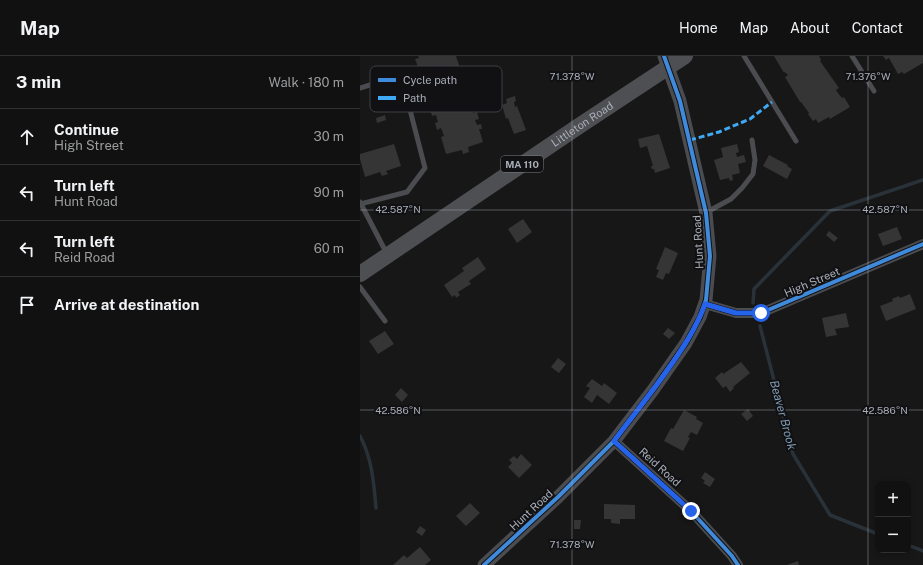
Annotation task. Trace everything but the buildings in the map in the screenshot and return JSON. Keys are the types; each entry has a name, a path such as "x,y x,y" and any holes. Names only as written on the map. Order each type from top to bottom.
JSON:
{"main road":[{"name":"Littleton Road","path":"360,274 666,61 685,56"}],"street":[{"name":"Hunt Road","path":"484,565 558,497 614,441 653,390 686,343 705,304 710,256 706,213 680,101 666,61"},
{"name":"High Street","path":"705,304 736,313 761,313 923,244"},
{"name":"Reid Road","path":"614,441 691,511 732,556 738,565"}],"lane":[{"path":"744,56 796,141"},
{"path":"852,56 874,91"},
{"path":"360,88 370,85"},
{"path":"387,255 360,203 407,192 425,168 411,112"},
{"path":"706,213 730,199 742,188 753,174 755,160 752,140"},
{"path":"360,287 385,321"}],"waterway":[{"name":"Beaver Brook","path":"753,303 754,289 830,211 923,180"},
{"name":"Beaver Brook","path":"760,326 793,454 830,515 875,533"},
{"path":"360,436 370,462 376,508"},
{"name":"Beaver Brook","path":"911,546 923,551"}],"marked path":[{"path":"690,140 719,132 750,119 772,102"}],"cycle path":[{"path":"484,565 558,497 614,441 653,390 686,343 700,317 706,300 710,256 706,213 680,101 664,56"},
{"path":"705,304 736,313 761,313 923,244"},
{"path":"614,441 691,511 732,556 738,565"}],"route":[{"path":"691,511 614,441 653,390 686,343 705,304 736,313 761,313"}]}
